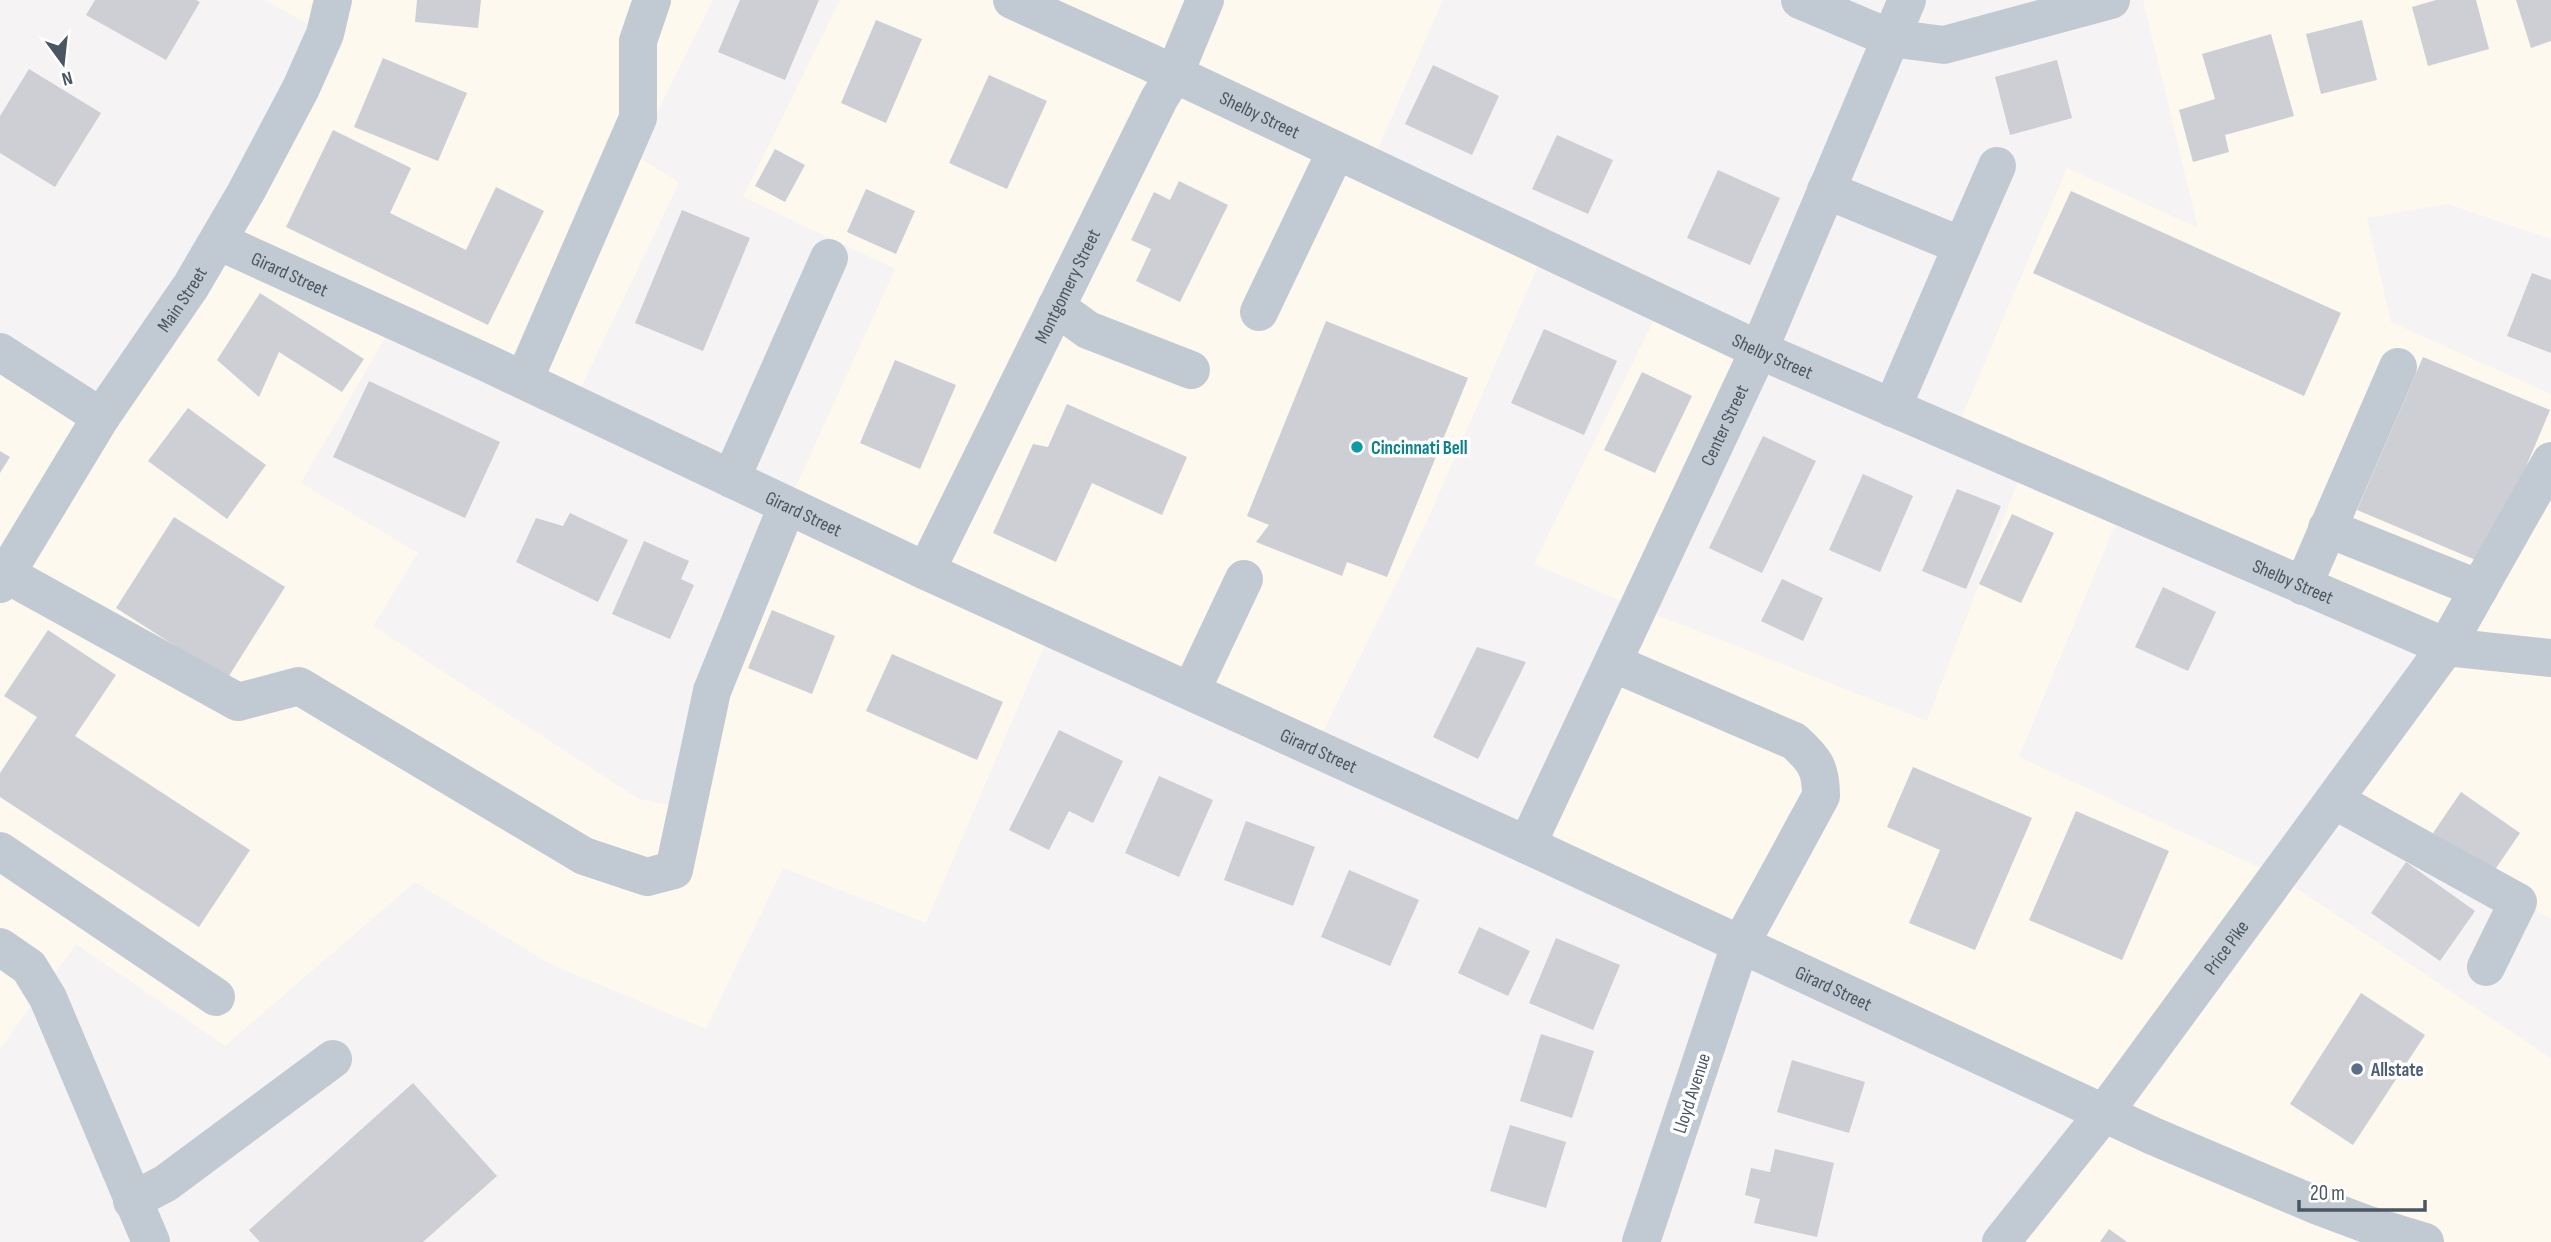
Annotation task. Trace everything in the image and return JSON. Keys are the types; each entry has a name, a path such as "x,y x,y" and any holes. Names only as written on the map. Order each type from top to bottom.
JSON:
{"street":[{"name":"Main Street","path":"3,579 101,417 191,286 218,241 301,88 325,34 333,0"},
{"path":"524,380 638,118 638,41 652,0"},
{"name":"Shelby Street","path":"1012,0 1759,350 2303,586 2446,647 2551,658"},
{"name":"Montgomery Street","path":"926,571 1159,99 1174,75 1205,0"},
{"path":"1800,0 1890,38 1944,45 2111,0"},
{"name":"Center Street","path":"1527,845 1759,350 1907,0"},
{"path":"1259,312 1336,151"},
{"path":"1892,408 1997,166"},
{"path":"1826,190 1962,246"},
{"name":"Girard Street","path":"218,241 524,380 926,571 1527,845 2153,1136 2318,1206 2370,1226 2425,1242"},
{"path":"731,479 829,258"},
{"path":"1056,307 1088,330 1191,370"},
{"path":"0,352 101,417"},
{"path":"2303,586 2398,367"},
{"name":"Price Pike","path":"2001,1242 2104,1113 2446,647 2551,461"},
{"path":"3,579 238,702 299,686 584,856 647,877 674,870 712,691 787,506"},
{"path":"2327,528 2479,589"},
{"path":"1191,691 1244,579"},
{"name":"Lloyd Avenue","path":"1613,663 1794,741 1812,757 1821,775 1821,796 1740,945 1641,1242"},
{"path":"2334,800 2518,902 2486,967"},
{"path":"0,851 216,998"},
{"path":"1,950 29,967 48,998 150,1242"},
{"path":"132,1201 166,1183 333,1059"}],"shaded area":[{"path":"265,0 713,0 636,155 679,183 573,404 395,321 301,483 418,553 373,626 639,799 687,809 787,506 895,269 743,197 840,0 1443,0 1370,167 1545,250 1428,519 1315,748 1052,628 926,923 783,868 706,1029 550,964 415,882 225,1046 76,944 0,1049 0,352 101,417 325,34"},
{"path":"2143,0 2551,0 2551,239 2448,204 2367,218 2391,322 2551,394 2551,919 2338,796 2446,648 2122,508 2019,757 2278,876 2551,1058 2551,1242 2001,1242 2104,1113 1527,845 1638,608 1534,564 1661,305 1759,350 1639,608 1927,721 2024,465 1954,435 2067,168 2198,228"}],"building":[{"path":"95,0 200,2 166,60 86,15"},
{"path":"417,0 481,0 478,28 415,22"},
{"path":"740,0 819,0 785,80 718,52"},
{"path":"2436,0 2476,0 2489,49 2428,66 2412,7"},
{"path":"2516,0 2551,0 2551,41 2531,48"},
{"path":"876,20 922,39 886,123 841,103"},
{"path":"2362,20 2377,80 2321,94 2306,34"},
{"path":"2271,34 2294,116 2225,135 2229,152 2193,162 2179,110 2215,99 2202,54"},
{"path":"383,58 467,93 438,161 354,127"},
{"path":"2057,60 2072,118 2010,135 1995,77"},
{"path":"1433,65 1499,96 1472,155 1405,124"},
{"path":"29,69 101,113 55,187 0,153 0,116"},
{"path":"989,75 1047,101 1007,189 949,163"},
{"path":"333,130 411,168 390,213 466,250 496,187 544,211 488,325 286,227"},
{"path":"1557,135 1613,160 1588,214 1532,189"},
{"path":"775,149 805,165 785,202 755,186"},
{"path":"1718,170 1780,198 1750,265 1687,238"},
{"path":"1179,181 1228,205 1180,302 1136,281 1151,249 1131,240 1154,192 1170,200"},
{"path":"866,189 915,211 896,254 847,232"},
{"path":"2071,191 2341,313 2304,396 2033,273"},
{"path":"682,210 750,238 703,351 635,323"},
{"path":"2532,273 2551,280 2551,353 2507,336"},
{"path":"260,293 364,359 342,392 279,352 259,397 217,360"},
{"name":"Cincinnati Bell","path":"1326,321 1468,378 1387,577 1347,562 1342,576 1256,542 1269,525 1247,516"},
{"path":"1544,329 1617,361 1584,435 1511,403"},
{"path":"2423,357 2550,410 2485,564 2357,510"},
{"path":"895,360 956,385 920,469 860,443"},
{"path":"1642,372 1692,396 1655,473 1604,450"},
{"path":"369,381 500,442 465,518 333,457"},
{"path":"1067,404 1187,457 1162,515 1092,483 1056,562 993,533 1033,444 1048,447"},
{"path":"188,408 266,465 227,519 148,461"},
{"path":"1763,436 1816,461 1762,573 1709,548"},
{"path":"0,451 10,457 0,473"},
{"path":"1863,474 1913,496 1880,572 1829,550"},
{"path":"1957,489 2001,506 1966,589 1922,571"},
{"path":"570,513 628,540 598,602 516,562 536,518 563,526"},
{"path":"2012,514 2054,533 2021,603 1979,584"},
{"path":"174,517 285,587 227,679 116,608"},
{"path":"644,541 689,561 681,579 694,585 670,639 612,614"},
{"path":"1782,579 1823,598 1803,641 1761,621"},
{"path":"2163,587 2216,612 2188,671 2135,647"},
{"path":"772,610 835,636 812,694 748,668"},
{"path":"48,630 116,675 75,736 250,850 199,927 0,797 0,773 37,717 4,696"},
{"path":"1477,647 1526,662 1478,759 1433,737"},
{"path":"892,654 1003,702 977,760 866,711"},
{"path":"1059,730 1123,761 1093,823 1069,811 1049,850 1009,830"},
{"path":"1913,767 2032,818 1975,950 1909,923 1940,850 1887,827"},
{"path":"1159,776 1213,800 1179,877 1125,853"},
{"path":"2461,792 2520,833 2492,874 2433,833"},
{"path":"2076,811 2169,851 2122,960 2029,920"},
{"path":"1246,821 1315,847 1293,906 1224,880"},
{"path":"2406,862 2475,911 2440,961 2371,913"},
{"path":"1349,870 1419,900 1390,966 1321,937"},
{"path":"1479,927 1530,951 1508,996 1458,973"},
{"path":"1556,938 1620,965 1593,1030 1529,1003"},
{"name":"Allstate","path":"2361,993 2425,1035 2353,1145 2290,1104"},
{"path":"1541,1034 1594,1051 1572,1118 1520,1101"},
{"path":"1792,1060 1865,1082 1849,1133 1777,1112"},
{"path":"413,1083 497,1176 423,1242 260,1242 249,1230"},
{"path":"1510,1125 1566,1142 1546,1208 1490,1191"},
{"path":"1775,1149 1834,1163 1817,1237 1754,1223 1760,1199 1745,1195 1751,1168 1770,1172"},
{"path":"2109,1229 2127,1242 2100,1242"}],"place":[{"name":"Cincinnati Bell","path":"1357,447"},
{"name":"Allstate","path":"2357,1069"}]}
